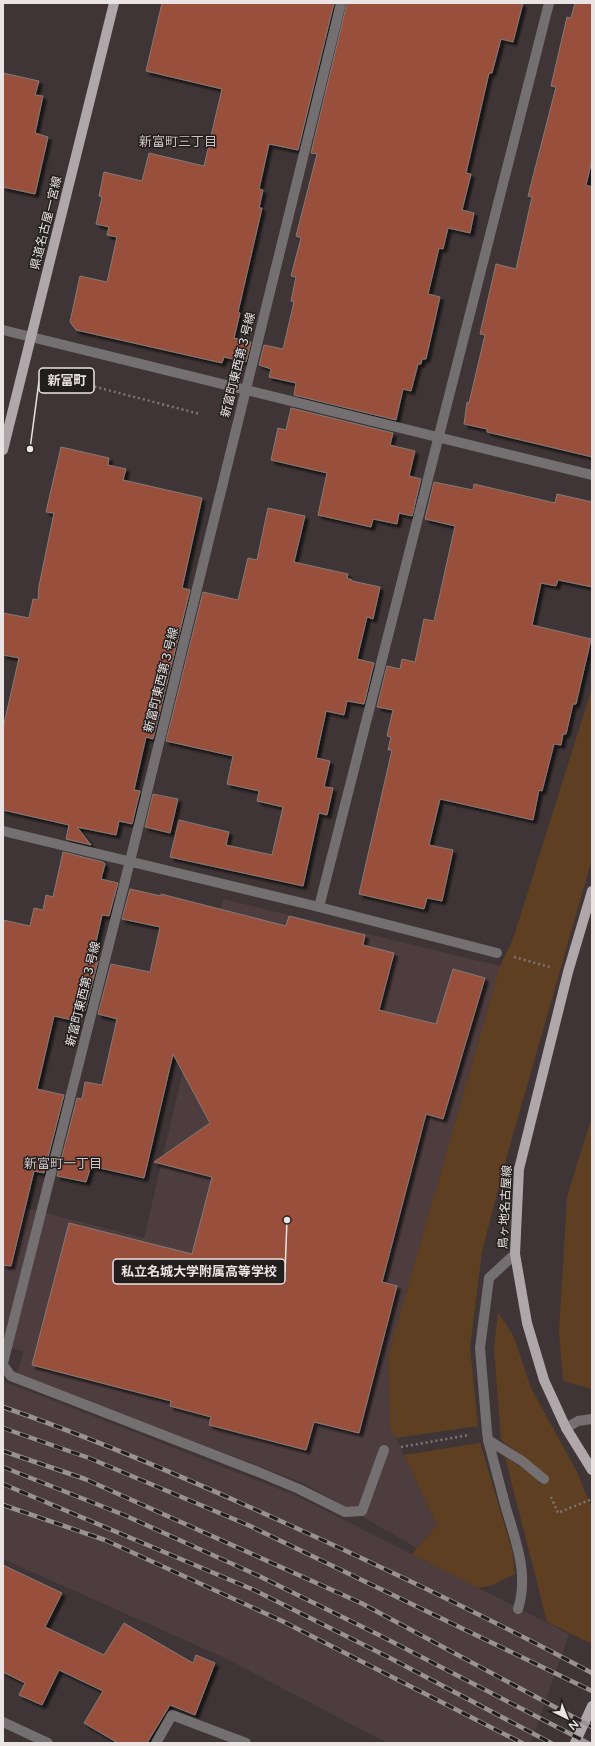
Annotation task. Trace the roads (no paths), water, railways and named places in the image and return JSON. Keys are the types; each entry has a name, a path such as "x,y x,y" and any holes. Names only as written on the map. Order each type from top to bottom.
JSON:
{"main road":[{"name":"県道名古屋一宮線","path":"3,450 114,3"},
{"name":"鳥ヶ地名古屋線","path":"592,891 568,972 519,1168 515,1254 527,1323 544,1380 566,1428 592,1470"},
{"path":"575,1743 592,1706"}],"street":[{"name":"新富町東西第３号線","path":"3,1364 130,861 341,3"},
{"path":"319,907 549,3"},
{"path":"3,330 592,475"},
{"path":"3,831 319,907 497,953"},
{"path":"515,1254 488,1278 480,1348 488,1436 520,1556 523,1576 522,1597 518,1609"},
{"path":"3,1364 11,1376 256,1471 299,1489 345,1512 362,1511 384,1450"},
{"path":"566,1428 578,1421 592,1419"},
{"path":"488,1436 522,1460 544,1479"},
{"path":"156,1743 172,1715 246,1743"},
{"path":"3,1722 48,1743"}],"railway":[{"path":"3,1407 110,1447 250,1507 440,1595 592,1673"},
{"path":"3,1428 89,1458 248,1525 592,1691"},
{"path":"3,1451 85,1479 361,1603 592,1727"},
{"path":"3,1467 124,1515 259,1576 379,1635 588,1743"},
{"path":"3,1484 254,1590 390,1658 551,1743"},
{"path":"3,1505 105,1540 282,1621 522,1743"}],"place":[{"name":"新富町","path":"30,449"},
{"name":"私立名城大学附属高等学校","path":"287,1220"}],"district":[{"name":"新富町三丁目","path":"178,141"},
{"name":"新富町一丁目","path":"63,1163"}]}
